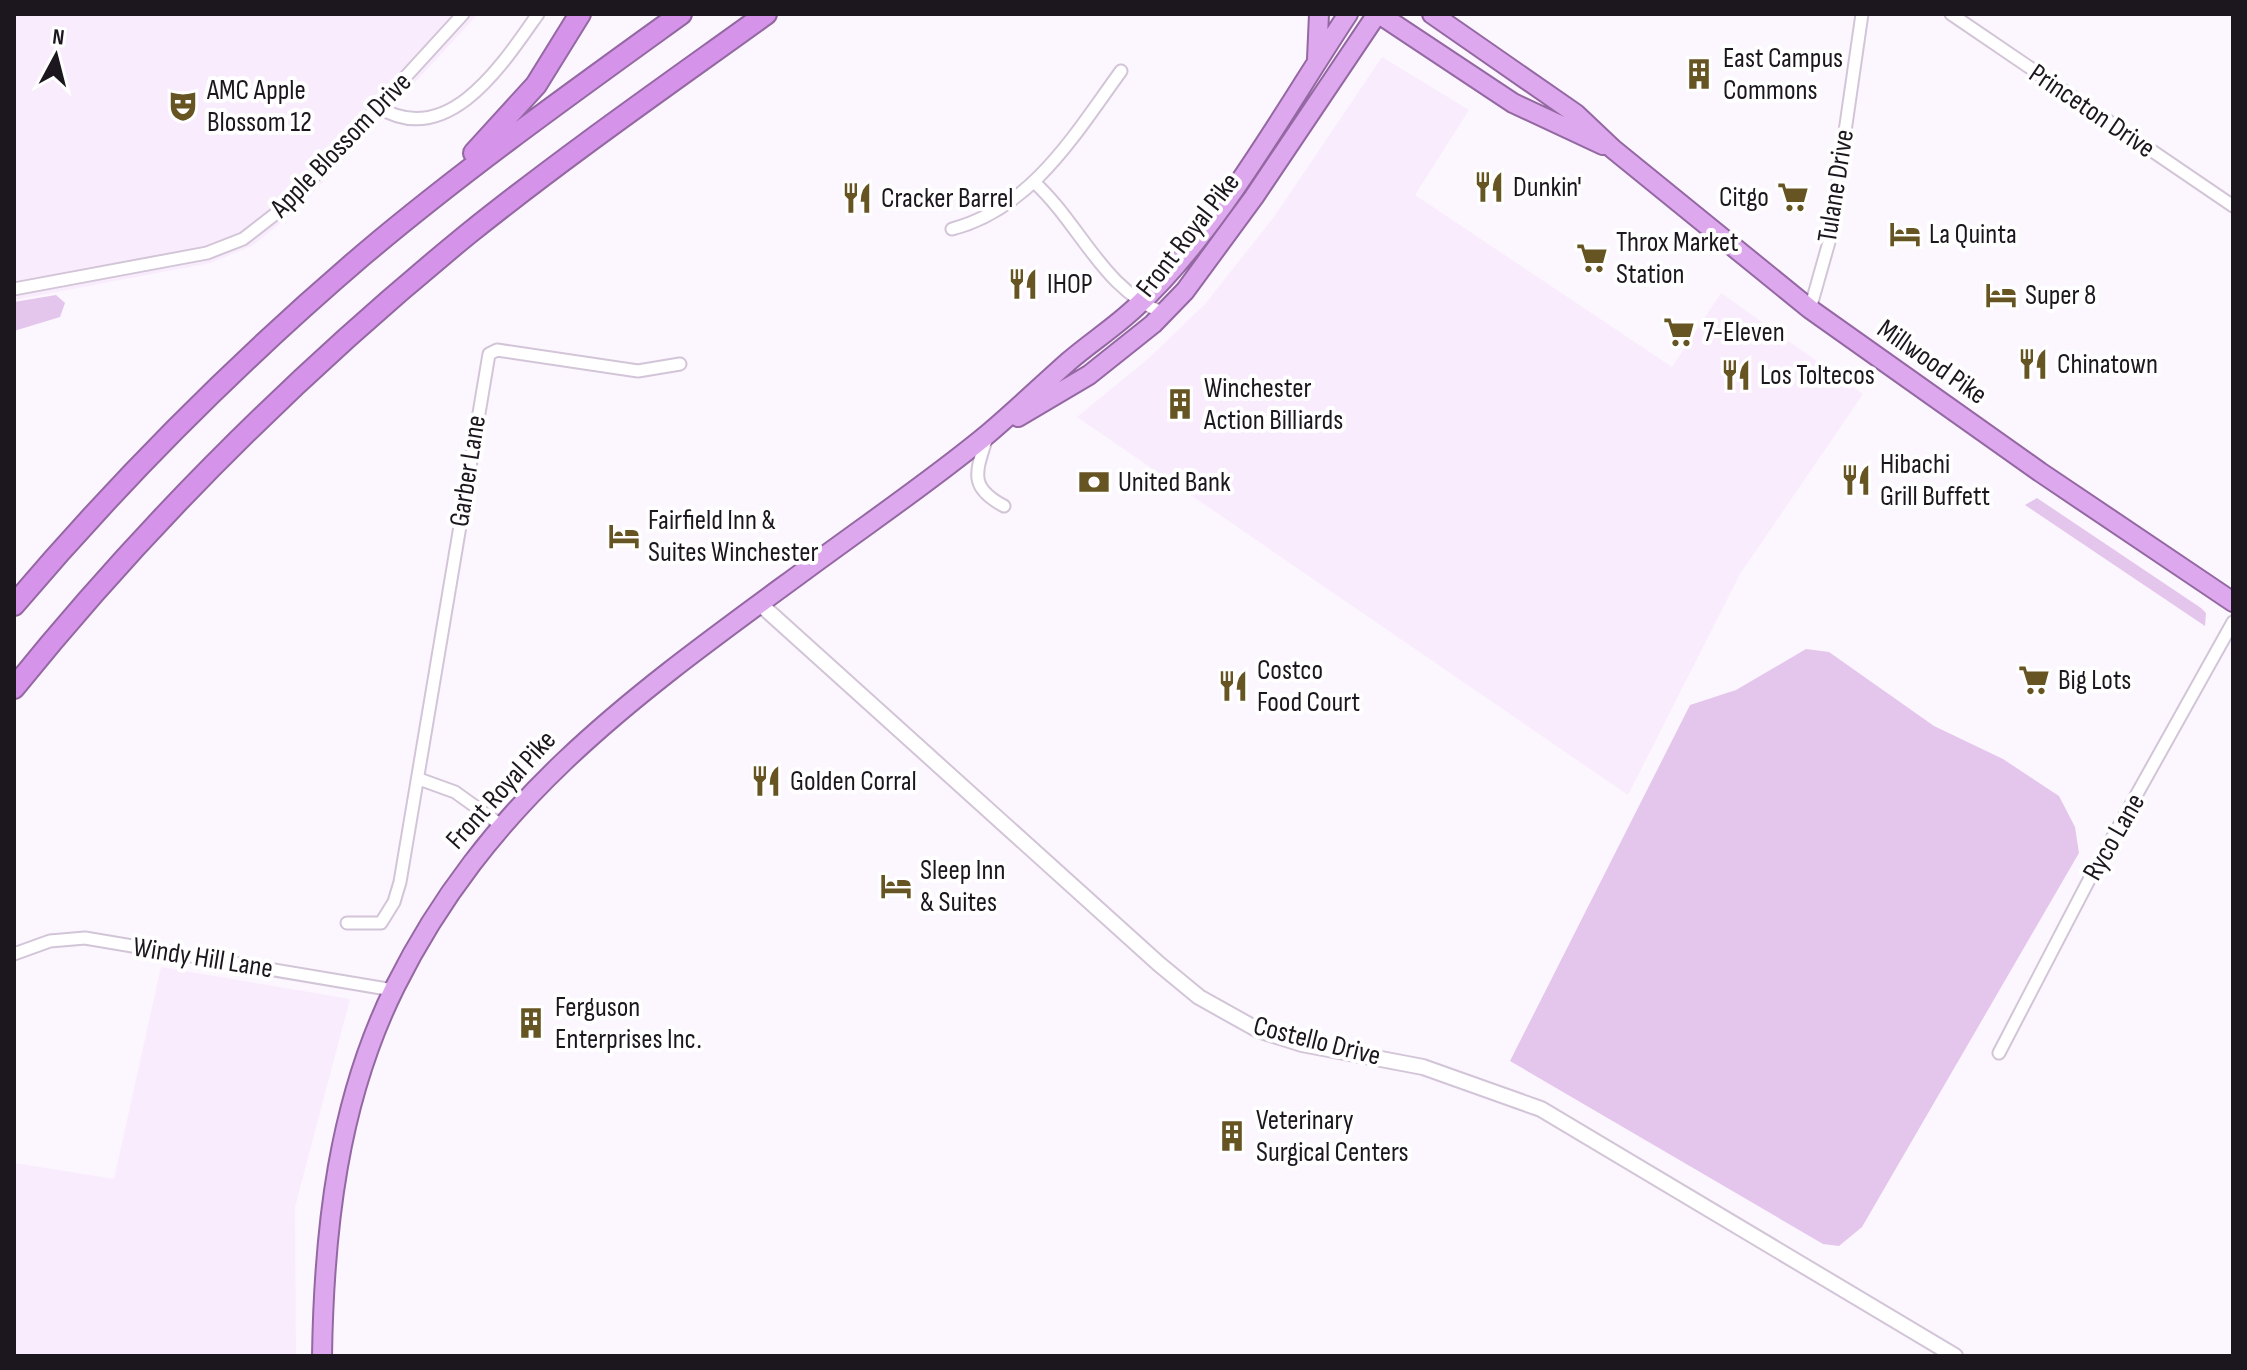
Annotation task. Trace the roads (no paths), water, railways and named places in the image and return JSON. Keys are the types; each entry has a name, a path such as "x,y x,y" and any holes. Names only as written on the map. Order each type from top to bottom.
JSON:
{"highway":[{"path":"14,605 83,525 214,391 400,225 516,108 552,61 580,14"},
{"path":"400,225 536,118 681,14"},
{"path":"14,688 195,485 347,339 513,200 766,14"},
{"path":"1317,61 1319,14"},
{"name":"Front Royal Pike","path":"322,1356 326,1247 337,1168 357,1088 393,990 433,919 501,825 595,730 988,434 1140,304 1202,232 1348,14"},
{"name":"Front Royal Pike","path":"988,434 1089,375 1164,313 1185,291 1227,236 1378,14"},
{"name":"Millwood Pike","path":"1378,14 1513,103 1613,149"},
{"name":"Millwood Pike","path":"1432,14 1548,92 1613,149 1810,309 2040,472 2233,602"}],"street":[{"name":"Apple Blossom Drive","path":"14,289 207,253 243,239 292,201 463,14"},
{"path":"378,107 405,120 428,120 440,116 483,83 538,14"},
{"name":"Tulane Drive","path":"1810,309 1829,242 1862,14"},
{"name":"Princeton Drive","path":"1951,14 2233,206"},
{"path":"952,229 975,223 1034,182 1073,138 1121,71"},
{"path":"1034,182 1115,282 1140,304 1164,313"},
{"name":"Garber Lane","path":"347,923 373,926 386,918 400,882 489,354 497,350 638,371 680,364"},
{"path":"988,434 978,466 979,484 985,496 1004,506"},
{"name":"Costello Drive","path":"760,604 1159,964 1216,1009 1279,1038 1423,1067 1541,1109 1955,1356"},
{"name":"Ryco Lane","path":"1999,1053 2090,878 2233,622"},
{"path":"419,779 455,792 501,825"},
{"name":"Windy Hill Lane","path":"14,954 50,941 85,938 393,990"}],"place":[{"name":"East Campus Commons","path":"1699,74"},
{"name":"AMC Apple Blossom 12","path":"183,106"},
{"name":"Dunkin'","path":"1489,187"},
{"name":"Citgo","path":"1793,197"},
{"name":"Cracker Barrel","path":"857,198"},
{"name":"La Quinta","path":"1905,234"},
{"name":"Throx Market Station","path":"1592,258"},
{"name":"IHOP","path":"1023,284"},
{"name":"Super 8","path":"2001,295"},
{"name":"7-Eleven","path":"1679,332"},
{"name":"Chinatown","path":"2033,364"},
{"name":"Los Toltecos","path":"1736,375"},
{"name":"Winchester Action Billiards","path":"1180,404"},
{"name":"Hibachi Grill Buffett","path":"1856,480"},
{"name":"United Bank","path":"1094,482"},
{"name":"Fairfield Inn & Suites Winchester","path":"624,536"},
{"name":"Big Lots","path":"2034,680"},
{"name":"Costco Food Court","path":"1233,686"},
{"name":"Golden Corral","path":"766,781"},
{"name":"Sleep Inn & Suites","path":"896,886"},
{"name":"Ferguson Enterprises Inc.","path":"531,1023"},
{"name":"Veterinary Surgical Centers","path":"1232,1136"}]}
